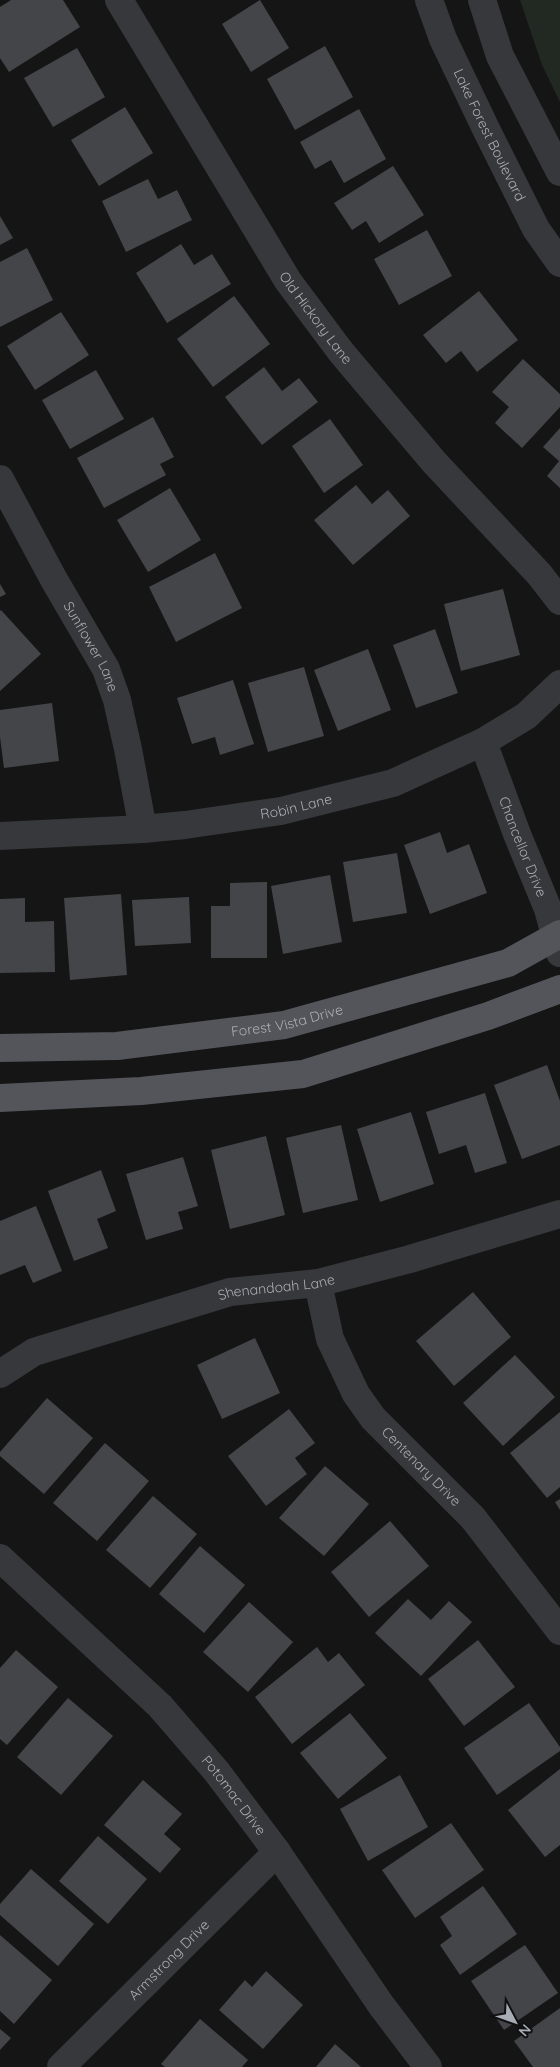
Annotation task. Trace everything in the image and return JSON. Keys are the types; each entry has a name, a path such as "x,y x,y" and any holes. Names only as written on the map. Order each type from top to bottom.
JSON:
{"main road":[{"name":"Forest Vista Drive","path":"0,1048 117,1046 284,1025 508,963 558,941"},
{"path":"0,1098 141,1091 303,1074 488,1016 560,989"}],"street":[{"name":"Old Hickory Lane","path":"119,0 288,281 341,352 428,455 539,574 560,601"},
{"name":"Lake Forest Boulevard","path":"429,0 443,39 486,129 536,229 560,263"},
{"path":"482,0 500,56 560,172"},
{"name":"Sunflower Lane","path":"0,479 53,578 106,669 117,700 143,829"},
{"name":"Robin Lane","path":"0,836 143,829 280,811 393,783 483,742 526,716 560,684"},
{"name":"Chancellor Drive","path":"483,742 517,834 548,908 558,941"},
{"name":"Shenandoah Lane","path":"0,1374 34,1352 230,1292 318,1283 410,1259 560,1214"},
{"name":"Centenary Drive","path":"318,1283 330,1339 356,1394 373,1418 473,1518 560,1631"},
{"name":"Potomac Drive","path":"0,1558 160,1706 218,1772 277,1852 381,2006 428,2067"},
{"name":"Armstrong Drive","path":"61,2067 277,1852"}],"shaded area":[{"path":"520,0 560,0 560,102 542,65"}],"building":[{"path":"11,0 63,0 80,27 9,72 0,58 0,7"},
{"path":"260,0 289,48 251,72 222,24"},
{"path":"325,46 353,97 295,130 267,79"},
{"path":"77,48 105,97 53,127 24,78"},
{"path":"125,107 153,153 99,186 71,140"},
{"path":"359,109 386,159 344,183 331,160 315,169 300,142"},
{"path":"393,166 424,215 379,243 366,221 352,230 334,203"},
{"path":"148,179 158,199 177,190 192,220 126,252 102,201"},
{"path":"0,216 13,238 0,245"},
{"path":"427,230 452,276 399,305 374,259"},
{"path":"181,244 194,265 212,254 231,284 167,323 136,273"},
{"path":"27,248 53,300 0,327 0,262"},
{"path":"479,291 518,340 477,372 461,351 446,363 423,335"},
{"path":"234,296 270,344 213,387 177,339"},
{"path":"61,312 89,355 35,390 7,346"},
{"path":"523,359 560,394 560,407 522,448 495,423 509,407 492,392"},
{"path":"264,367 282,391 299,378 318,402 262,445 225,397"},
{"path":"96,370 124,419 70,449 42,400"},
{"path":"153,417 174,457 160,464 166,475 104,508 77,458"},
{"path":"330,419 363,465 324,493 292,446"},
{"path":"560,428 560,488 547,476 559,461 543,447"},
{"path":"356,485 372,504 388,490 410,516 353,565 314,520"},
{"path":"170,488 201,540 148,572 117,520"},
{"path":"215,553 242,608 176,642 149,587"},
{"path":"0,584 6,594 0,597"},
{"path":"503,589 520,655 461,671 444,604"},
{"path":"0,611 41,654 0,691"},
{"path":"435,629 458,693 416,708 393,645"},
{"path":"368,649 391,710 338,731 314,670"},
{"path":"304,667 324,736 268,752 248,683"},
{"path":"233,680 254,744 220,755 215,737 192,744 177,698"},
{"path":"52,703 59,761 4,768 0,737 0,710"},
{"path":"440,832 447,853 469,844 487,893 430,914 404,845"},
{"path":"397,853 407,913 353,922 343,862"},
{"path":"330,875 342,942 283,954 271,886"},
{"path":"267,882 267,958 211,958 211,906 230,906 230,883"},
{"path":"121,894 127,975 70,980 64,898"},
{"path":"189,897 191,943 135,946 132,900"},
{"path":"25,898 25,922 54,921 55,972 0,973 0,899"},
{"path":"547,1065 560,1101 560,1145 522,1159 494,1085"},
{"path":"485,1093 507,1163 475,1173 466,1145 439,1154 426,1112"},
{"path":"411,1112 434,1184 380,1202 357,1129"},
{"path":"341,1125 358,1200 303,1213 286,1138"},
{"path":"266,1136 285,1215 230,1229 211,1150"},
{"path":"183,1157 198,1206 178,1212 183,1229 146,1240 126,1174"},
{"path":"101,1170 116,1211 97,1219 108,1248 74,1261 48,1191"},
{"path":"36,1206 62,1271 33,1283 25,1265 0,1275 0,1221"},
{"path":"473,1292 511,1337 454,1386 416,1341"},
{"path":"255,1338 280,1393 222,1419 197,1365"},
{"path":"515,1355 555,1397 503,1446 463,1403"},
{"path":"47,1398 93,1438 44,1494 0,1456 0,1452"},
{"path":"289,1409 315,1443 295,1458 307,1474 266,1506 228,1456"},
{"path":"560,1412 560,1487 547,1498 510,1453"},
{"path":"105,1443 149,1481 97,1541 53,1503"},
{"path":"325,1466 369,1504 324,1556 279,1518"},
{"path":"153,1496 197,1534 150,1588 106,1550"},
{"path":"560,1499 560,1510 555,1502"},
{"path":"390,1521 429,1566 369,1617 331,1572"},
{"path":"200,1546 245,1585 204,1633 159,1594"},
{"path":"408,1599 431,1620 449,1601 472,1622 421,1676 375,1633"},
{"path":"249,1602 293,1642 248,1692 203,1652"},
{"path":"478,1640 515,1687 464,1726 428,1679"},
{"path":"317,1647 328,1662 339,1653 365,1685 292,1744 255,1697"},
{"path":"16,1650 58,1687 7,1745 0,1739 0,1668"},
{"path":"68,1698 113,1736 61,1795 17,1757"},
{"path":"529,1703 560,1747 560,1751 497,1795 464,1748"},
{"path":"350,1713 387,1758 338,1799 300,1753"},
{"path":"560,1769 560,1845 545,1857 508,1810"},
{"path":"400,1775 428,1827 368,1861 340,1809"},
{"path":"143,1780 182,1814 164,1834 181,1849 160,1873 104,1825"},
{"path":"451,1823 484,1870 415,1918 382,1870"},
{"path":"98,1836 147,1879 108,1924 59,1881"},
{"path":"31,1869 94,1924 58,1966 0,1915 0,1904"},
{"path":"483,1886 517,1934 460,1975 440,1945 452,1936 440,1917"},
{"path":"0,1935 52,1980 14,2024 0,2011"},
{"path":"525,1945 558,1993 504,2030 471,1981"},
{"path":"266,1971 303,2005 263,2049 219,2010 245,1980 252,1987"},
{"path":"560,2008 560,2067 533,2067 514,2041"},
{"path":"200,2019 248,2060 242,2067 165,2067 161,2064"},
{"path":"0,2029 11,2038 0,2050"},
{"path":"335,2044 361,2067 316,2067"}]}
